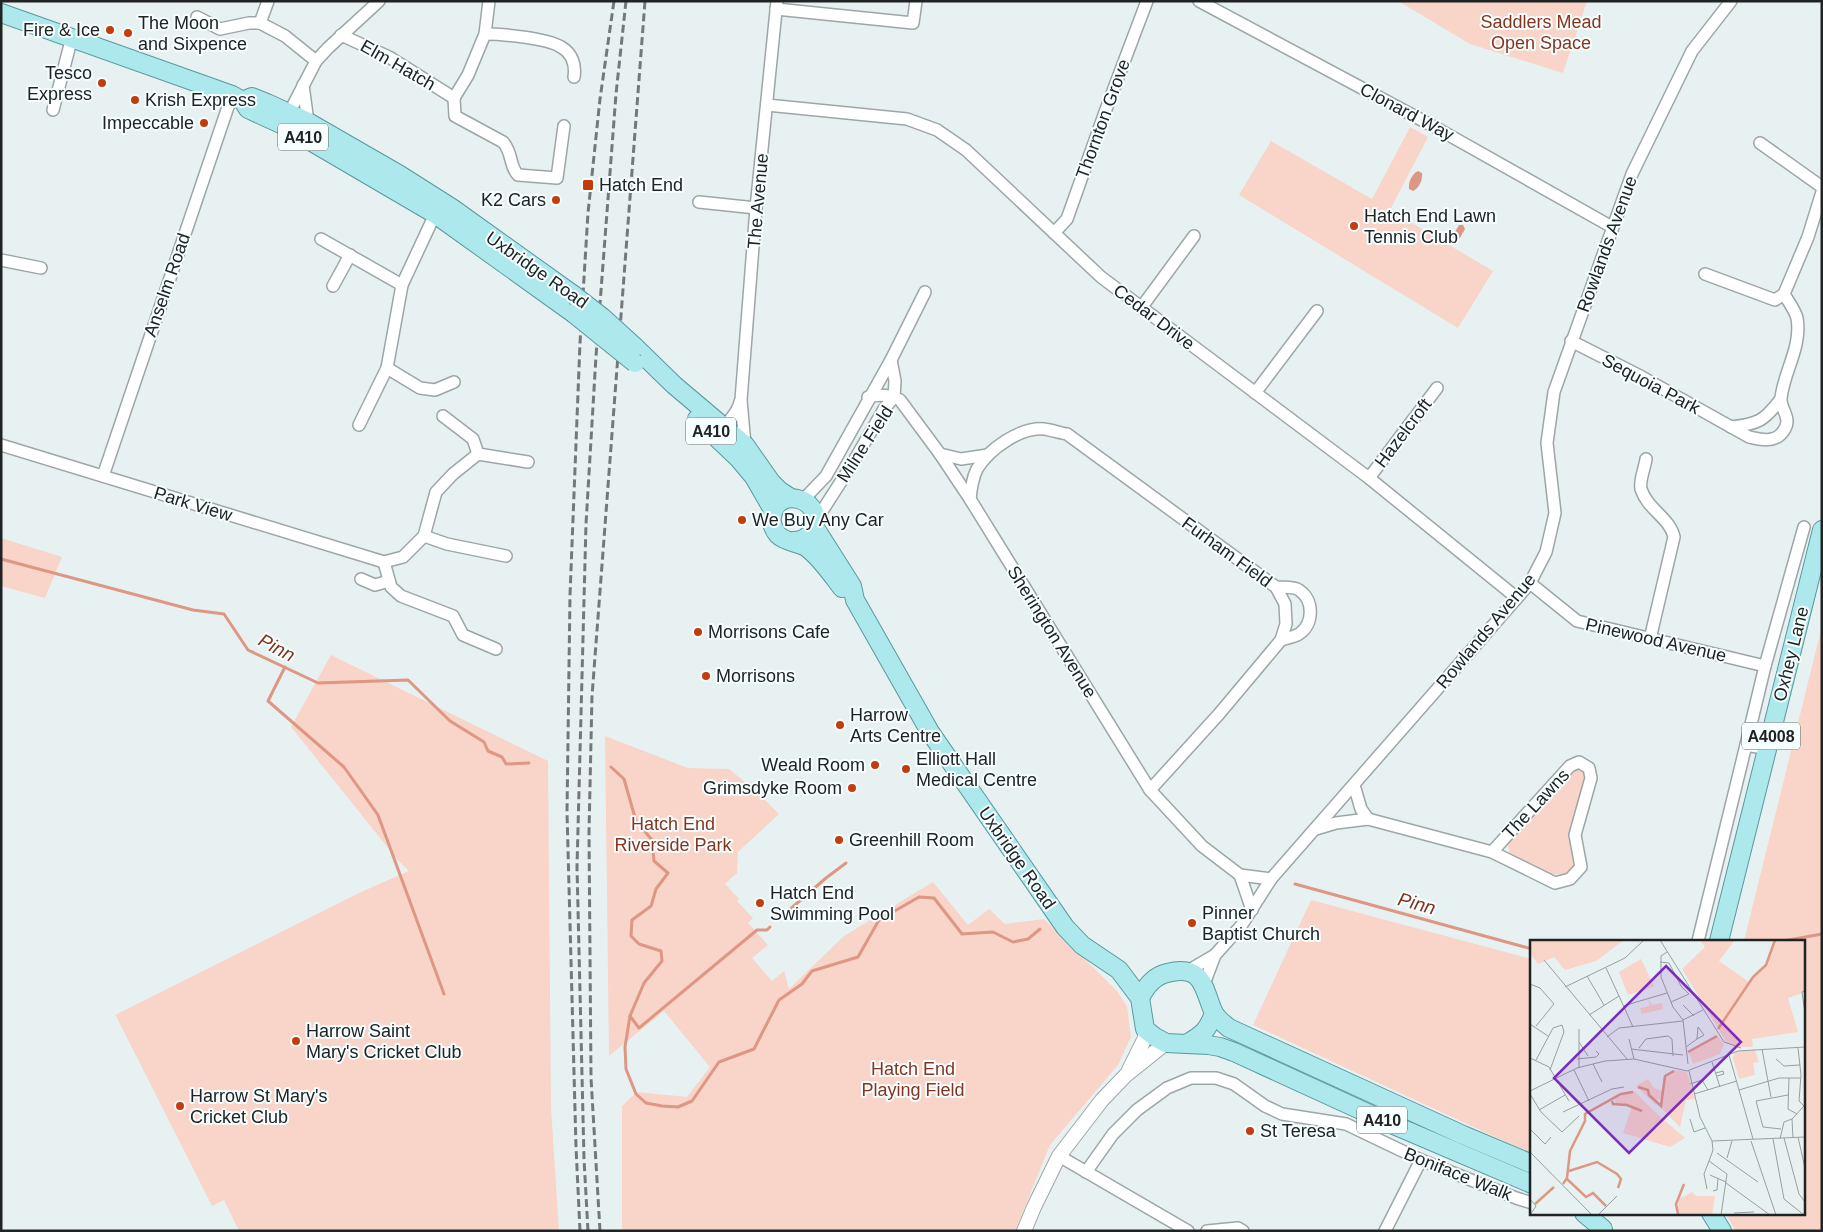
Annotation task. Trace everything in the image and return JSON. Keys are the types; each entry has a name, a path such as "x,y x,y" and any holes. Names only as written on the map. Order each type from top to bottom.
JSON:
{"main road":[{"name":"Uxbridge Road","path":"3,11 238,98 252,98 438,208 550,287 602,317 635,355 674,385 722,433 754,477 773,510 771,519 774,530 785,540 792,541 806,548 855,600"},
{"name":"Uxbridge Road","path":"286,119 308,122 400,174 438,208"},
{"name":"Uxbridge Road","path":"722,433 745,446 771,482 780,491 809,504 814,511 814,524 852,586 855,600 930,732 1065,927 1082,945 1119,970 1153,980"},
{"path":"773,510 780,502 797,499"},
{"path":"792,541 804,538 810,534 814,524"},
{"name":"Oxhey Lane","path":"1719,940 1822,530"},
{"name":"Uxbridge Road","path":"1119,970 1140,998 1145,1029"},
{"path":"1140,998 1144,989 1153,980 1169,972 1186,972 1196,976 1204,984 1214,1013 1210,1024 1203,1034 1188,1043 1175,1045 1166,1043 1145,1029"},
{"name":"A410","path":"1214,1013 1228,1028 1463,1135 1530,1163"},
{"name":"A410","path":"1188,1043 1220,1047 1234,1052 1389,1123 1530,1183"},
{"path":"1586,1214 1602,1224"},
{"path":"1708,1231 1710,1214"},
{"path":"1711,1214 1722,1231"}],"street":[{"path":"260,23 268,1"},
{"path":"286,119 316,61 378,1"},
{"path":"490,1 485,34 468,75 454,98 455,116 503,142 509,149 514,170 518,175 557,178 564,126"},
{"path":"777,5 913,23 916,1"},
{"name":"Thornton Grove","path":"1054,233 1067,219 1147,1"},
{"name":"Clonard Way","path":"1199,1 1432,125 1612,227"},
{"name":"Rowlands Avenue","path":"1204,984 1215,955 1241,926 1271,879 1530,583 1546,552 1555,513 1547,444 1554,392 1571,341 1632,174 1692,52 1731,1"},
{"name":"The Avenue","path":"745,446 741,400 756,208 777,5"},
{"path":"197,17 220,29 249,23 260,23 285,36 316,61"},
{"path":"485,34 504,34 561,46 573,60 574,76"},
{"name":"Elm Hatch","path":"342,35 388,57 454,98"},
{"path":"53,110 72,37"},
{"path":"303,85 308,122"},
{"name":"Anselm Road","path":"103,476 227,107 238,98"},
{"name":"Cedar Drive","path":"767,105 907,119 937,130 966,150 1100,277 1369,478 1517,598"},
{"path":"1760,144 1822,186"},
{"path":"1706,274 1775,300 1784,294 1808,237 1822,192"},
{"path":"698,202 756,208"},
{"path":"359,425 387,368 402,285 438,208"},
{"path":"1141,308 1194,236"},
{"path":"320,239 402,285"},
{"path":"333,286 350,256"},
{"path":"1,260 41,268"},
{"name":"Milne Field","path":"797,499 826,476 868,397 891,360 925,292"},
{"path":"1731,426 1754,424 1770,413 1780,400 1797,341 1797,317 1784,294"},
{"path":"1255,393 1317,311"},
{"name":"Sequoia Park","path":"1571,341 1749,437 1766,441 1780,435 1786,426 1787,415 1780,400"},
{"name":"Milne Field","path":"814,524 884,409 892,402 895,381 891,360"},
{"path":"387,368 420,388 435,390 454,382"},
{"name":"Hazelcroft","path":"1369,478 1437,388"},
{"path":"868,397 876,395 894,397"},
{"name":"Sherington Avenue","path":"894,397 900,400 970,499 1150,790 1202,846 1240,875 1271,879"},
{"name":"The Avenue","path":"722,433 738,412 741,400"},
{"path":"443,416 473,439 478,454"},
{"name":"Furham Field","path":"970,499 972,482 977,469 988,455 1015,435 1043,429 1067,434 1276,587 1285,604 1286,624 1281,640 1219,714 1150,790"},
{"name":"Park View","path":"1,445 384,562"},
{"path":"496,649 463,635 453,616 401,596 391,588 384,562 403,557 424,536 436,492 453,474 478,454 528,462"},
{"name":"Furham Field","path":"940,454 961,459 988,455"},
{"path":"1646,458 1641,488 1648,502 1672,529 1674,537 1650,639"},
{"name":"Oxhey Lane","path":"1698,940 1765,666 1804,527"},
{"path":"424,536 447,544 506,556"},
{"path":"361,580 375,585 389,581"},
{"name":"Pinewood Avenue","path":"1530,583 1577,621 1765,666"},
{"path":"1276,587 1294,588 1301,591 1310,607 1311,616 1305,629 1298,635 1281,640"},
{"path":"1746,745 1768,749"},
{"name":"The Lawns","path":"1368,819 1492,852 1555,883 1570,879 1581,867 1575,835 1591,778 1588,768 1579,762 1570,766 1492,852"},
{"path":"1314,830 1336,823 1368,819 1361,809 1354,785"},
{"path":"1240,875 1252,910"},
{"path":"1186,972 1215,955"},
{"path":"1126,1075 1145,1038 1145,1029"},
{"path":"1024,1231 1059,1156 1102,1100 1126,1075 1166,1043"},
{"name":"Boniface Walk","path":"1086,1172 1113,1134 1137,1110 1167,1088 1191,1078 1216,1078 1234,1084 1265,1106 1282,1114 1346,1124 1421,1160 1530,1202"},
{"path":"1059,1156 1188,1231"},
{"path":"1385,1231 1421,1160"},
{"path":"1207,1231 1238,1228 1243,1231"}],"green space":[{"name":"Saddlers Mead Open Space","path":"1398,1 1587,1 1563,73 1470,44"},
{"name":"Hatch End Lawn Tennis Club","path":"1410,127 1428,137 1390,210 1493,271 1458,328 1239,195 1271,141 1372,199"},
{"path":"1,538 62,557 45,598 1,586"},
{"path":"1822,626 1822,1231 1735,1231 1726,1214 1806,1214 1806,940 1744,940"},
{"path":"331,655 548,761 551,1107 559,1231 239,1231 224,1200 212,1206 115,1015 361,892 409,871 397,859 291,727"},
{"name":"Hatch End Playing Field","path":"605,736 688,768 729,769 745,782 761,783 762,797 779,814 738,852 737,873 725,884 739,899 737,901 753,918 748,923 768,945 752,958 772,981 784,971 789,989 844,936 933,882 968,925 989,909 1005,924 1044,919 1117,991 1127,1006 1131,1037 1118,1065 1050,1145 1015,1231 622,1231 622,1106 637,1092 687,1097 710,1067 664,1011 609,1056"},
{"path":"1582,768 1586,780 1570,842 1576,860 1569,875 1550,874 1510,854 1507,842 1572,770"},
{"path":"1311,900 1530,958 1530,1153 1253,1025"}],"shaded area":[{"path":"1418,171 1422,173 1422,178 1419,186 1413,191 1409,189 1409,184 1412,176"},
{"path":"1459,225 1463,225 1465,229 1458,241 1452,237"}],"waterway":[{"name":"Pinn","path":"1,559 193,610 224,614 248,650 318,683 408,680 450,721 484,742 488,751 502,757 506,764 529,763"},
{"path":"285,667 268,701 344,767 378,815 444,994"},
{"path":"611,767 624,779 636,821 652,840 654,861 668,873 656,889 651,906 632,920 631,936 639,944 661,951 662,961 644,983 630,1016 625,1047 626,1069 636,1094 646,1103 678,1107 692,1101 719,1062 754,1049 779,1000 802,984 812,971 858,957 879,920 919,897 934,898 962,934 993,932 1013,942 1028,939 1040,929"},
{"path":"787,912 846,863"},
{"name":"Pinn","path":"1295,884 1530,948"},
{"path":"630,1016 639,1028 757,930 767,930 770,927"},
{"name":"Pinn","path":"1789,940 1822,934"}],"railway":[{"path":"580,1231 567,812 570,595 580,343 588,213 600,99 614,1"},
{"path":"588,1231 584,1159 577,867 586,524 596,356 616,94 626,1"},
{"path":"600,1231 591,1078 589,832 592,696 645,1"}],"place":[{"name":"Fire & Ice","path":"110,30"},
{"name":"The Moon and Sixpence","path":"128,33"},
{"name":"Tesco Express","path":"102,83"},
{"name":"Krish Express","path":"135,100"},
{"name":"Impeccable","path":"204,123"},
{"name":"Hatch End","path":"588,185"},
{"name":"K2 Cars","path":"556,200"},
{"name":"Hatch End Lawn Tennis Club","path":"1354,226"},
{"name":"We Buy Any Car","path":"742,520"},
{"name":"Morrisons Cafe","path":"698,632"},
{"name":"Morrisons","path":"706,676"},
{"name":"Harrow Arts Centre","path":"840,725"},
{"name":"Weald Room","path":"875,765"},
{"name":"Elliott Hall Medical Centre","path":"906,769"},
{"name":"Grimsdyke Room","path":"852,788"},
{"name":"Greenhill Room","path":"839,840"},
{"name":"Hatch End Swimming Pool","path":"760,903"},
{"name":"Pinner Baptist Church","path":"1192,923"},
{"name":"Harrow Saint Mary's Cricket Club","path":"296,1041"},
{"name":"Harrow St Mary's Cricket Club","path":"180,1106"},
{"name":"St Teresa","path":"1250,1131"}],"park label":[{"name":"Hatch End Riverside Park","path":"673,834"}]}
